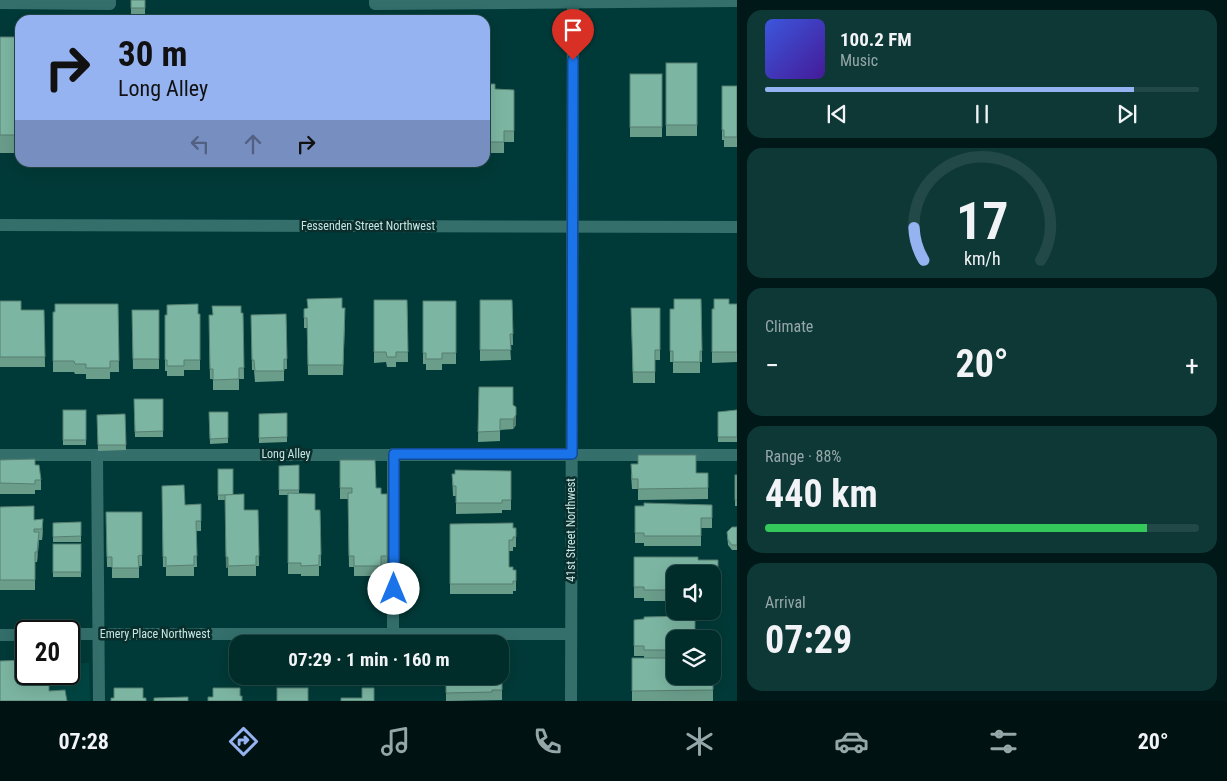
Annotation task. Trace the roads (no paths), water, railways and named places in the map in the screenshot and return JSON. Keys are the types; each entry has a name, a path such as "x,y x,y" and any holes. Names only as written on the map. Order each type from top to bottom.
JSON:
{"street":[{"path":"0,3 110,4 110,0"},
{"path":"375,0 375,4 737,1"},
{"name":"41st Street Northwest","path":"571,701 573,1"},
{"name":"Fessenden Street Northwest","path":"0,225 737,227"},
{"path":"394,454 394,634"},
{"name":"Long Alley","path":"0,455 737,454"},
{"path":"97,455 99,701"},
{"path":"0,635 15,634"},
{"name":"Emery Place Northwest","path":"80,634 571,634"}]}
